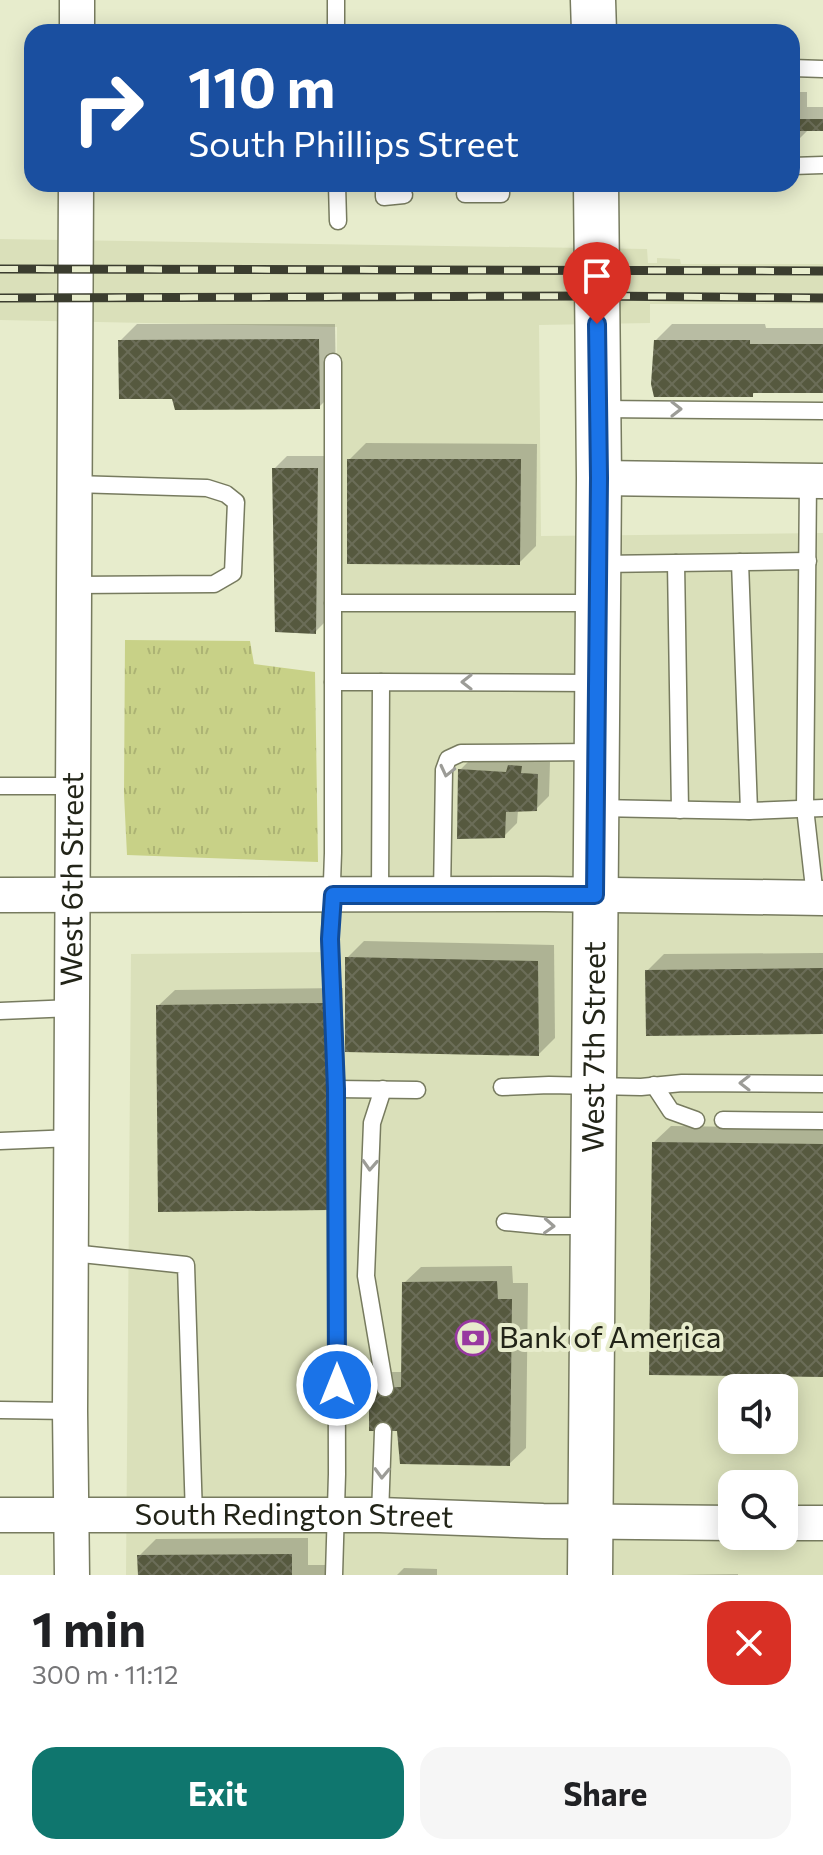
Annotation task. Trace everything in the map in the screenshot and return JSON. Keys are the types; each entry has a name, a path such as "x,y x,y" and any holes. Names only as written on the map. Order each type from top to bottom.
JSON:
{"street":[{"path":"77,0 77,24"},
{"path":"593,0 594,24"},
{"name":"West 6th Street","path":"72,1575 70,1411 76,192"},
{"name":"West 7th Street","path":"590,1575 599,478 596,192"},
{"path":"599,478 816,481"},
{"path":"0,895 819,898"},
{"name":"South Redington Street","path":"0,1515 380,1515 718,1523"},
{"path":"798,1523 823,1523"}],"lane":[{"path":"336,0 336,24"},
{"path":"800,68 823,69"},
{"path":"800,166 823,165"},
{"path":"337,192 338,221"},
{"path":"384,192 384,197 404,195"},
{"path":"465,194 501,192"},
{"path":"333,362 333,895 330,939 336,1089 334,1575"},
{"path":"598,409 823,411"},
{"path":"816,481 808,561 805,808 819,898"},
{"path":"74,484 207,488 226,494 236,502 233,573 214,584 74,585"},
{"path":"333,603 598,583 676,563 808,561"},
{"path":"740,562 749,811"},
{"path":"676,563 680,810"},
{"path":"333,682 597,683"},
{"path":"380,895 381,682"},
{"path":"442,895 444,770 448,759 461,753 597,752"},
{"path":"0,786 73,786"},
{"path":"596,808 749,811 823,808"},
{"path":"0,1011 73,1008"},
{"path":"502,1087 823,1084"},
{"path":"654,1085 671,1111 696,1120"},
{"path":"336,1089 417,1090"},
{"path":"383,1089 372,1123 366,1276 385,1388"},
{"path":"723,1120 823,1121"},
{"path":"0,1141 73,1138"},
{"path":"505,1222 593,1226"},
{"path":"72,1253 186,1265 194,1516"},
{"path":"0,1410 70,1411"},
{"path":"380,1515 383,1431"}],"shaded area":[{"path":"0,239 647,249 648,263 657,263 657,258 680,259 681,264 823,264 823,304 650,304 650,323 539,325 541,536 823,533 823,1575 126,1575 131,954 335,952 337,327 0,320"}],"green space":[{"path":"125,640 250,641 254,664 315,672 318,862 127,855 124,794"}],"building":[{"path":"800,119 823,119 823,131 800,131"},
{"path":"319,339 320,409 175,410 172,399 119,399 118,340"},
{"path":"654,340 823,344 823,393 654,397 651,384"},
{"path":"347,459 521,459 520,565 347,564"},
{"path":"272,468 318,468 316,634 275,632"},
{"path":"508,765 522,766 521,773 538,774 537,811 506,812 505,838 457,839 458,769 506,772"},
{"path":"345,957 538,961 539,1056 345,1052"},
{"path":"823,968 823,1034 646,1036 645,970"},
{"path":"327,1003 329,1210 158,1212 156,1005"},
{"path":"652,1142 823,1144 823,1377 798,1377 798,1374 649,1375"},
{"path":"497,1281 498,1299 512,1299 510,1466 400,1464 397,1431 369,1431 369,1388 401,1387 402,1282"},
{"path":"292,1554 292,1575 138,1575 137,1555"}],"railway":[{"path":"0,269 823,271"},
{"path":"0,298 823,298"}],"place":[{"name":"Bank of America","path":"473,1338"}],"route":[{"path":"337,1385 336,1089 330,939 333,895 595,895 599,478 597,324"}]}
